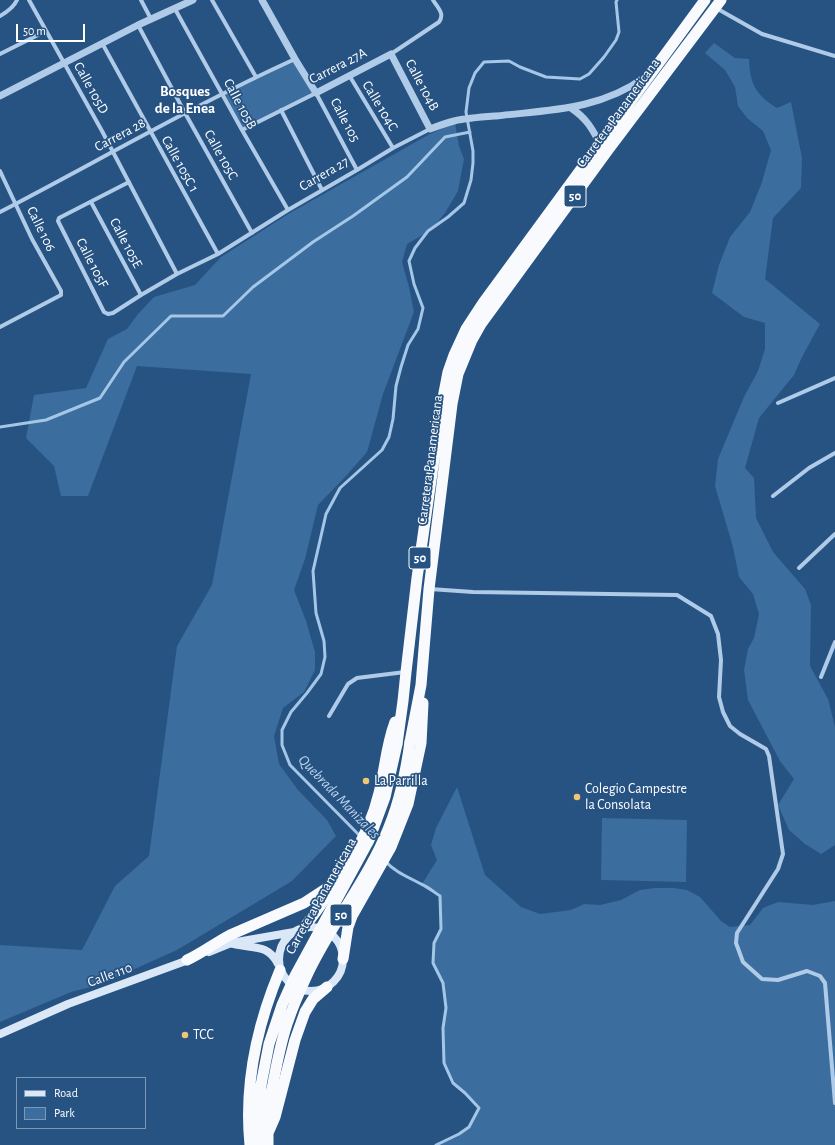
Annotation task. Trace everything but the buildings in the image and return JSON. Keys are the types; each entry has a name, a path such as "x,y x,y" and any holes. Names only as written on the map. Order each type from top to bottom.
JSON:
{"highway":[{"name":"Carretera Panamericana","path":"268,1145 267,1087 269,1044 282,1005 295,976 369,840 385,797 397,744 442,403 448,372 454,355 466,329 483,303 705,0"},
{"name":"Carretera Panamericana","path":"259,1145 259,1107 280,1050 296,998 321,948 365,874 389,828 404,781 421,685 429,589 452,404 458,374 472,340 481,324 608,150 718,4"},
{"path":"343,959 348,927 352,916 391,847 408,804 420,750 422,732 423,696 421,685"},
{"path":"299,930 336,883 364,836 379,794 389,739 403,701"},
{"path":"187,960 205,951 230,935 304,903 336,883"},
{"path":"250,1145 248,1106 252,1064 266,1005 280,969"},
{"path":"268,1133 275,1117 295,1040 305,1012 313,999 327,987"}],"main road":[{"path":"231,944 258,947 266,950 276,960 280,969 284,977 289,983 303,991 320,990 334,982 343,959 341,950 337,941 331,934 323,930 313,927 299,930 289,936 281,947 278,961 280,969"},
{"name":"Calle 110","path":"0,1034 68,1004 231,944 299,930"}],"street":[{"path":"0,16 18,0"},
{"name":"Calle 105D","path":"29,0 113,152 177,274"},
{"path":"141,0 151,19"},
{"path":"0,96 138,24 193,0"},
{"path":"212,0 256,77"},
{"name":"Calle 105","path":"262,0 316,93 357,170"},
{"name":"Carrera 27A","path":"242,130 391,54 439,22 442,18 442,14 433,0"},
{"path":"718,4 762,34 835,56"},
{"name":"Calle 105B","path":"175,9 288,210"},
{"name":"Calle 105C","path":"138,24 185,113 252,233"},
{"path":"0,54 46,31"},
{"name":"Calle 105C 1","path":"101,43 218,254"},
{"name":"Calle 104B","path":"391,54 430,128"},
{"name":"Carrera 28","path":"0,212 185,113 295,59"},
{"name":"Carrera 27","path":"108,314 113,313 177,274 218,254 288,210 430,128 454,121 571,108 604,99 619,93 632,87 652,72"},
{"name":"Calle 104C","path":"349,75 393,148"},
{"path":"571,108 580,114 592,127 600,144"},
{"path":"281,110 322,190"},
{"name":"Calle 106","path":"0,171 32,239 61,291 61,295 0,327"},
{"path":"91,202 129,182"},
{"name":"Calle 105F","path":"91,202 59,218 58,221 104,312 108,314"},
{"name":"Calle 105E","path":"91,202 141,295"},
{"path":"778,403 835,378"},
{"path":"773,496 809,468 835,453"},
{"path":"799,568 835,534"},
{"path":"429,589 473,592 677,595 711,616 718,634 721,660 719,697 723,712 730,726 740,734 766,749 769,756 782,854 778,869 737,933 736,943 743,962 762,979 778,980 807,971 820,976 825,983 835,1103"},
{"path":"821,677 835,642"},
{"path":"329,716 348,684 357,678 406,672"}],"green space":[{"path":"714,43 735,58 749,59 752,82 763,98 777,108 791,102 802,158 801,188 773,218 765,279 820,324 794,375 759,418 745,468 754,478 756,518 773,552 805,589 811,605 810,666 828,699 835,727 835,845 821,854 805,844 789,830 778,805 794,779 780,761 748,700 744,670 748,649 754,638 759,614 753,594 739,577 733,547 715,486 718,459 744,397 758,371 765,349 765,323 744,317 712,293 719,265 730,237 750,212 762,182 771,150 763,131 747,118 738,106 735,87 725,70 705,53"},
{"path":"295,59 316,93 242,130 223,94"},
{"path":"455,123 459,146 464,159 458,191 445,213 431,230 407,244 402,262 414,312 383,394 367,452 318,505 305,559 294,590 306,621 315,652 315,670 304,692 283,708 274,736 279,764 298,790 327,820 336,836 292,881 177,950 99,985 71,992 0,1022 0,945 82,950 115,886 149,856 177,646 212,585 251,374 137,366 88,496 61,496 54,466 26,438 34,395 86,388 108,339 127,329 138,314 154,297 195,285 221,257 290,213 428,135"},
{"path":"457,787 485,875 521,907 540,914 571,910 584,904 600,905 621,900 640,890 673,888 687,890 700,897 721,921 730,927 750,925 763,908 778,902 813,905 835,901 835,1145 436,1145 459,1134 469,1127 479,1108 453,1083 444,1063 443,1028 446,1008 443,983 433,963 434,943 441,929 440,896 422,884 437,860 431,845 436,828"},
{"path":"602,818 687,820 686,882 601,880"}],"waterway":[{"name":"Quebrada Manizales","path":"360,836 290,765 282,745 282,730 291,712 321,674 325,657 324,641 316,613 313,571 326,514 340,488 382,450 389,437 393,419 396,386 401,367 408,345 418,329 423,308 414,284 409,261 415,248 428,231 448,217 464,203 471,180 473,163 473,151 466,112 469,88 475,73 484,62 509,61 546,77 580,79 589,74 616,40 619,32 617,0"},
{"path":"0,427 46,420 100,398 124,362 171,316 223,316 253,287 313,242 353,216 407,177 445,137 470,132"},
{"name":"Quebrada Manizales","path":"385,861 397,871 440,896 441,929 434,943 433,963 443,983 446,1008 443,1028 444,1063 453,1083 479,1108 469,1127 459,1134 436,1145"}],"place":[{"name":"La Parrilla","path":"366,781"},
{"name":"Colegio Campestre la Consolata","path":"577,797"},
{"name":"TCC","path":"185,1035"}],"district":[{"name":"Bosques de la Enea","path":"185,100"}]}
